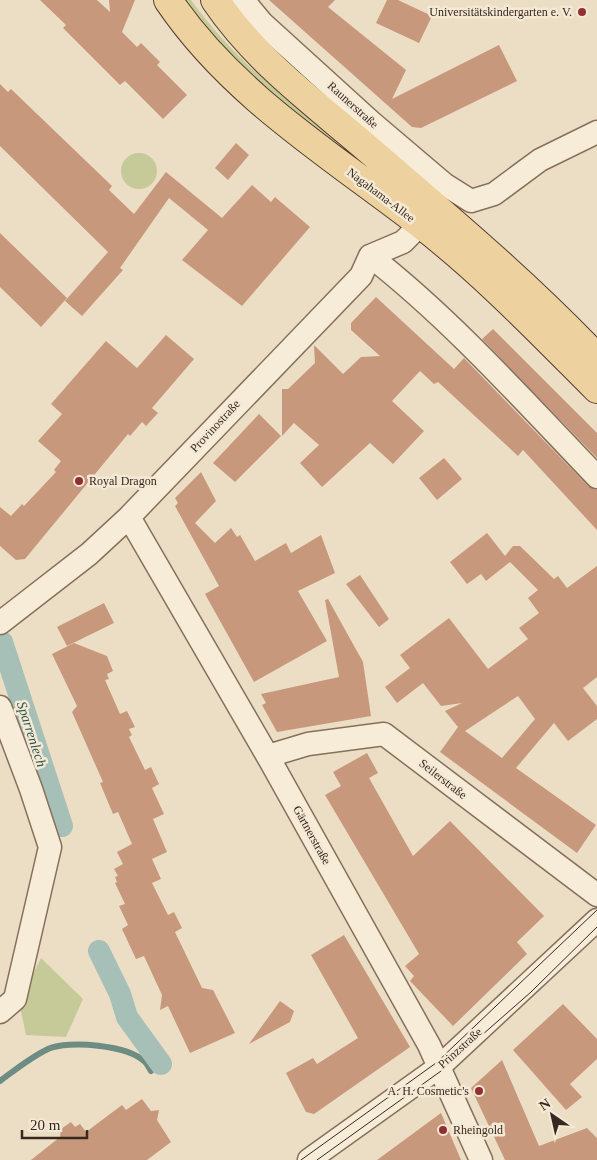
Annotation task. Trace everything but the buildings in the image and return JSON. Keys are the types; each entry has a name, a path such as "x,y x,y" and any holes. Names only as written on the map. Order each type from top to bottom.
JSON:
{"main road":[{"name":"Nagahama-Allee","path":"168,0 210,54 229,74 295,130 421,224 486,281 597,389"},
{"name":"Nagahama-Allee","path":"216,0 237,30 285,79 492,254 597,358"}],"street":[{"name":"Raunerstraße","path":"243,0 262,22 379,128 444,184 472,201 494,194 540,160 597,132"},
{"path":"421,224 403,242 370,256 389,271 457,335 597,477"},
{"name":"Provinostraße","path":"3,621 89,554 129,517 361,276 370,256"},
{"name":"Gärtnerstraße","path":"129,517 268,756 429,1045 481,1160"},
{"path":"0,707 31,789 50,847 15,999 0,1012"},
{"name":"Seilerstraße","path":"268,756 308,744 384,734 597,895"},
{"name":"Prinzstraße","path":"309,1160 439,1067 597,920"}],"green space":[{"path":"182,0 191,0 215,30 268,83 415,203 284,107 223,50"},
{"path":"139,153 152,158 157,171 152,184 139,189 126,184 121,171 126,158"},
{"path":"41,958 83,999 66,1037 26,1035 19,1002"}],"waterway":[{"name":"Sparrenlech","path":"2,642 62,826"},
{"name":"Sparrenlech","path":"99,951 120,994 127,1017 161,1064"},
{"path":"0,1081 42,1052 58,1046 70,1045 98,1046 126,1052 137,1056 145,1062 151,1071"}],"tram line":[{"path":"301,1160 436,1063 597,910"},
{"path":"317,1160 441,1071 531,992 597,927"}],"place":[{"name":"Universitätskindergarten e. V.","path":"582,12"},
{"name":"Royal Dragon","path":"79,481"},
{"name":"A. H. Cosmetic's","path":"479,1091"},
{"name":"Rheingold","path":"443,1130"}]}
